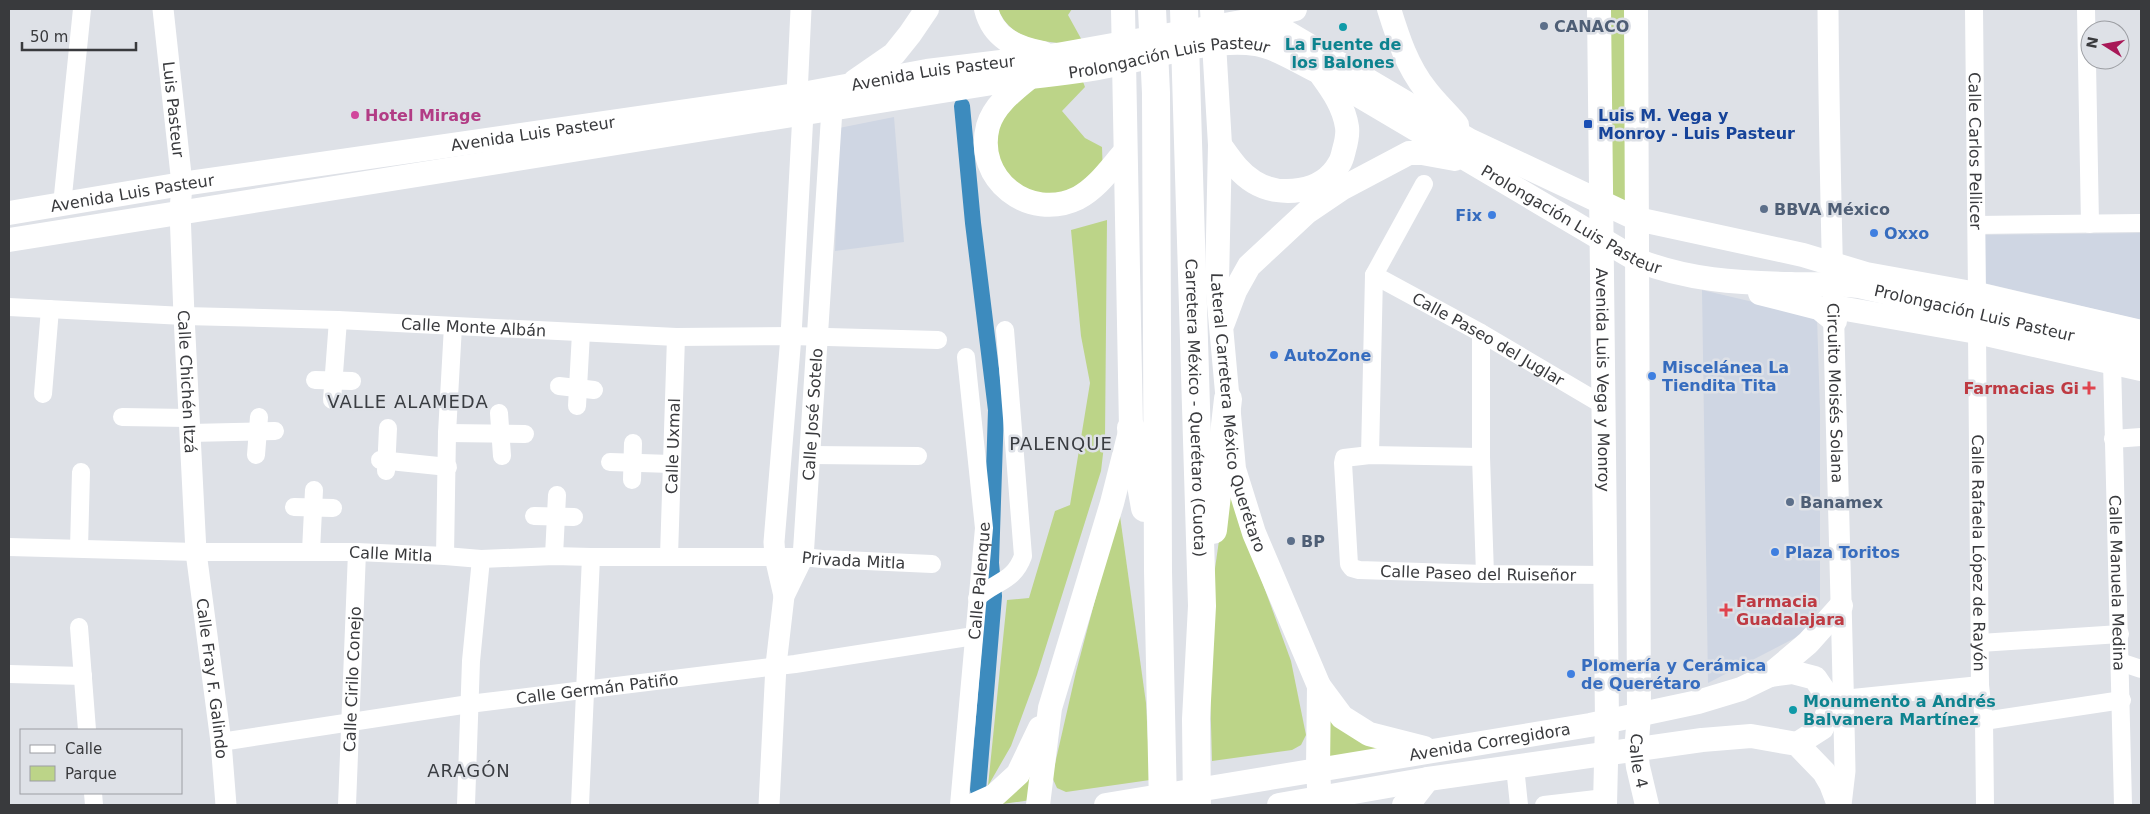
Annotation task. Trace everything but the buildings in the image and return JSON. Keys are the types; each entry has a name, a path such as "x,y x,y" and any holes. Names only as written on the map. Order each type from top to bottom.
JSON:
{"highway":[{"name":"Carretera México - Querétaro (Cuota)","path":"1184,15 1202,606 1196,719 1197,805"},
{"path":"1153,17 1156,93 1158,571 1163,805"},
{"path":"1202,606 1214,528 1228,399"},
{"path":"1131,428 1158,571"}],"main road":[{"path":"850,85 894,54 927,9"},
{"path":"986,9 996,30 1008,42 1023,49 1057,55"},
{"path":"1247,21 1294,9"},
{"path":"1389,9 1405,58 1469,151"},
{"name":"Avenida Luis Vega y Monroy","path":"1599,9 1607,720"},
{"name":"Avenida Luis Vega y Monroy","path":"1636,9 1639,716"},
{"name":"Lateral Carretera México Querétaro","path":"1212,13 1218,81 1220,145 1217,282 1234,469 1254,533 1319,686 1318,769 1320,801"},
{"path":"974,805 994,796 1018,774 1050,708 1112,503 1131,428 1124,153 1124,20"},
{"name":"Prolongación Luis Pasteur","path":"1057,55 1247,21 1288,32 1602,239 1637,260 1658,269 1708,280 1791,284 1832,274 1866,274 1977,294 2141,332"},
{"name":"Prolongación Luis Pasteur","path":"1030,77 1079,71 1190,48 1229,43 1258,44 1319,72 1469,151 1548,178 1601,200 1637,219 1803,255 1832,274 1859,286 2141,351"},
{"name":"Avenida Luis Pasteur","path":"9,240 800,104 850,85 927,71 1057,55"},
{"path":"1220,145 1235,167 1254,182 1274,190 1295,191 1321,183 1339,165 1346,143 1348,128 1342,109 1319,72"},
{"name":"Avenida Luis Pasteur","path":"9,213 182,184 800,104 832,109 1030,77"},
{"path":"1030,77 1010,93 996,109 988,125 986,144 990,160 996,177 1009,192 1026,201 1042,204 1076,199 1091,190 1124,153"},
{"path":"1222,325 1235,291 1249,266 1307,212 1341,189 1409,153 1469,151"},
{"path":"1708,280 1819,308 1834,314"},
{"name":"Prolongación Luis Pasteur","path":"1834,314 1977,332 2141,370"},
{"path":"1605,466 1638,462"},
{"name":"Avenida Corregidora","path":"1106,805 1639,716 1707,700 1741,689 1770,676 1808,643 1841,606"},
{"path":"1770,676 1792,672 1835,683 1843,699 1839,714 1822,728 1797,744 1824,772 1840,805"},
{"path":"1815,678 1828,697 1828,712 1822,728"},
{"path":"1319,686 1342,717 1368,734 1436,750"},
{"path":"1038,805 1050,708"},
{"name":"Calle 4","path":"1639,716 1636,751 1638,768 1648,805"},
{"name":"Calle 4","path":"1605,802 1607,720"},
{"name":"Avenida Corregidora","path":"1279,805 1320,801 1428,779 1636,751 1702,740 1750,736 1797,744"},
{"path":"1404,805 1414,797 1428,779"}],"street":[{"path":"62,205 82,9"},
{"name":"Luis Pasteur","path":"163,9 182,184 180,211"},
{"name":"Calle José Sotelo","path":"784,596 775,557 791,336 800,104 801,9"},
{"name":"Circuito Moisés Solana","path":"1828,9 1829,192 1834,314 1843,699 1844,771 1840,805"},
{"name":"Calle Carlos Pellicer","path":"1974,9 1977,294"},
{"path":"2086,9 2090,224"},
{"name":"Calle José Sotelo","path":"770,805 776,665 784,596 803,557 832,109"},
{"path":"1424,184 1374,275 1370,455 1481,457"},
{"name":"Calle Chichén Itzá","path":"180,211 196,552"},
{"path":"1977,225 2141,223"},
{"name":"Calle Paseo del Juglar","path":"1374,275 1481,333 1603,405"},
{"name":"Calle Monte Albán","path":"9,308 184,316 338,320 676,337 791,336 938,340"},
{"path":"43,394 50,309"},
{"path":"332,400 344,380 338,320"},
{"path":"445,556 448,467 447,432 453,326"},
{"path":"982,594 1019,569 1023,556 1006,330"},
{"name":"Calle Rafaela López de Rayón","path":"1977,332 1980,685 1984,721 1985,805"},
{"path":"577,406 586,389 581,333"},
{"path":"1481,333 1481,457 1485,574"},
{"name":"Calle Uxmal","path":"669,556 676,337"},
{"name":"Calle Palenque","path":"959,805 974,636 982,594 984,528 966,357"},
{"name":"Calle Manuela Medina","path":"2112,362 2122,700 2123,805"},
{"path":"316,380 344,380"},
{"path":"559,386 586,389"},
{"path":"499,413 502,434 502,456"},
{"path":"122,417 189,426 264,427 256,455"},
{"path":"388,428 384,464 448,467"},
{"path":"447,432 525,434"},
{"path":"2113,439 2141,437"},
{"path":"632,480 633,442"},
{"path":"811,455 918,456"},
{"name":"Calle Paseo del Ruiseñor","path":"1370,455 1344,458 1343,463 1348,561 1352,568 1485,574 1605,575"},
{"path":"610,462 671,464"},
{"path":"79,548 81,472"},
{"path":"554,556 565,516 557,495"},
{"path":"294,507 314,499 333,508"},
{"path":"311,551 314,499"},
{"path":"534,516 565,516"},
{"name":"Calle Mitla","path":"9,547 196,552 357,552 480,559 554,556 591,558 669,556 775,557"},
{"name":"Calle Fray F. Galindo","path":"196,552 221,742 226,805"},
{"name":"Calle Cirilo Conejo","path":"347,805 357,552"},
{"name":"Privada Mitla","path":"775,557 932,564"},
{"path":"580,805 591,558"},
{"path":"466,805 469,704 480,559"},
{"path":"78,627 87,729"},
{"path":"1980,643 2120,634"},
{"name":"Calle Germán Patiño","path":"221,742 469,704 795,664 974,636"},
{"path":"2120,662 2141,669"},
{"path":"9,674 83,676"},
{"path":"1843,699 1980,685"},
{"path":"1984,721 2122,700"},
{"path":"1515,767 1519,805"},
{"path":"1544,805 1605,802"}],"shaded area":[{"path":"894,117 904,242 835,251 839,128"},
{"path":"2141,233 2141,320 1984,283 1985,235"},
{"path":"1702,290 1817,317 1820,411 1820,604 1810,624 1795,638 1708,683"}],"green space":[{"path":"998,9 1072,9 1068,15 1084,44 1046,42 1023,35 1005,21"},
{"path":"1608,9 1628,9 1630,199 1610,204"},
{"path":"1079,71 1085,87 1062,111 1085,138 1102,147 1103,177 1076,199 1009,192 988,125 1010,93"},
{"path":"1107,220 1105,437 1101,471 1037,675 1011,746 988,786 1007,600 1029,598 1055,511 1070,505 1090,383 1081,336 1071,230"},
{"path":"1227,485 1291,661 1306,735 1301,745 1292,750 1212,761 1208,617"},
{"path":"1119,509 1146,703 1150,780 1066,792 1057,788 1052,777 1076,672"},
{"path":"1329,713 1381,750 1326,760"},
{"path":"1042,741 1031,800 996,805"}],"waterway":[{"path":"962,106 973,223 996,410 991,563 994,596 978,790"}],"place":[{"name":"CANACO","path":"1544,26"},
{"name":"La Fuente de los Balones","path":"1343,27"},
{"name":"Hotel Mirage","path":"355,115"},
{"name":"Luis M. Vega y Monroy - Luis Pasteur","path":"1588,124"},
{"name":"BBVA México","path":"1764,209"},
{"name":"Fix","path":"1492,215"},
{"name":"Oxxo","path":"1874,233"},
{"name":"AutoZone","path":"1274,355"},
{"name":"Miscelánea La Tiendita Tita","path":"1652,376"},
{"name":"Farmacias Gi","path":"2089,388"},
{"name":"Banamex","path":"1790,502"},
{"name":"BP","path":"1291,541"},
{"name":"Plaza Toritos","path":"1775,552"},
{"name":"Farmacia Guadalajara","path":"1726,610"},
{"name":"Plomería y Cerámica de Querétaro","path":"1571,674"},
{"name":"Monumento a Andrés Balvanera Martínez","path":"1793,710"}],"district":[{"name":"VALLE ALAMEDA","path":"408,402"},
{"name":"PALENQUE","path":"1061,444"},
{"name":"ARAGÓN","path":"469,771"}]}
